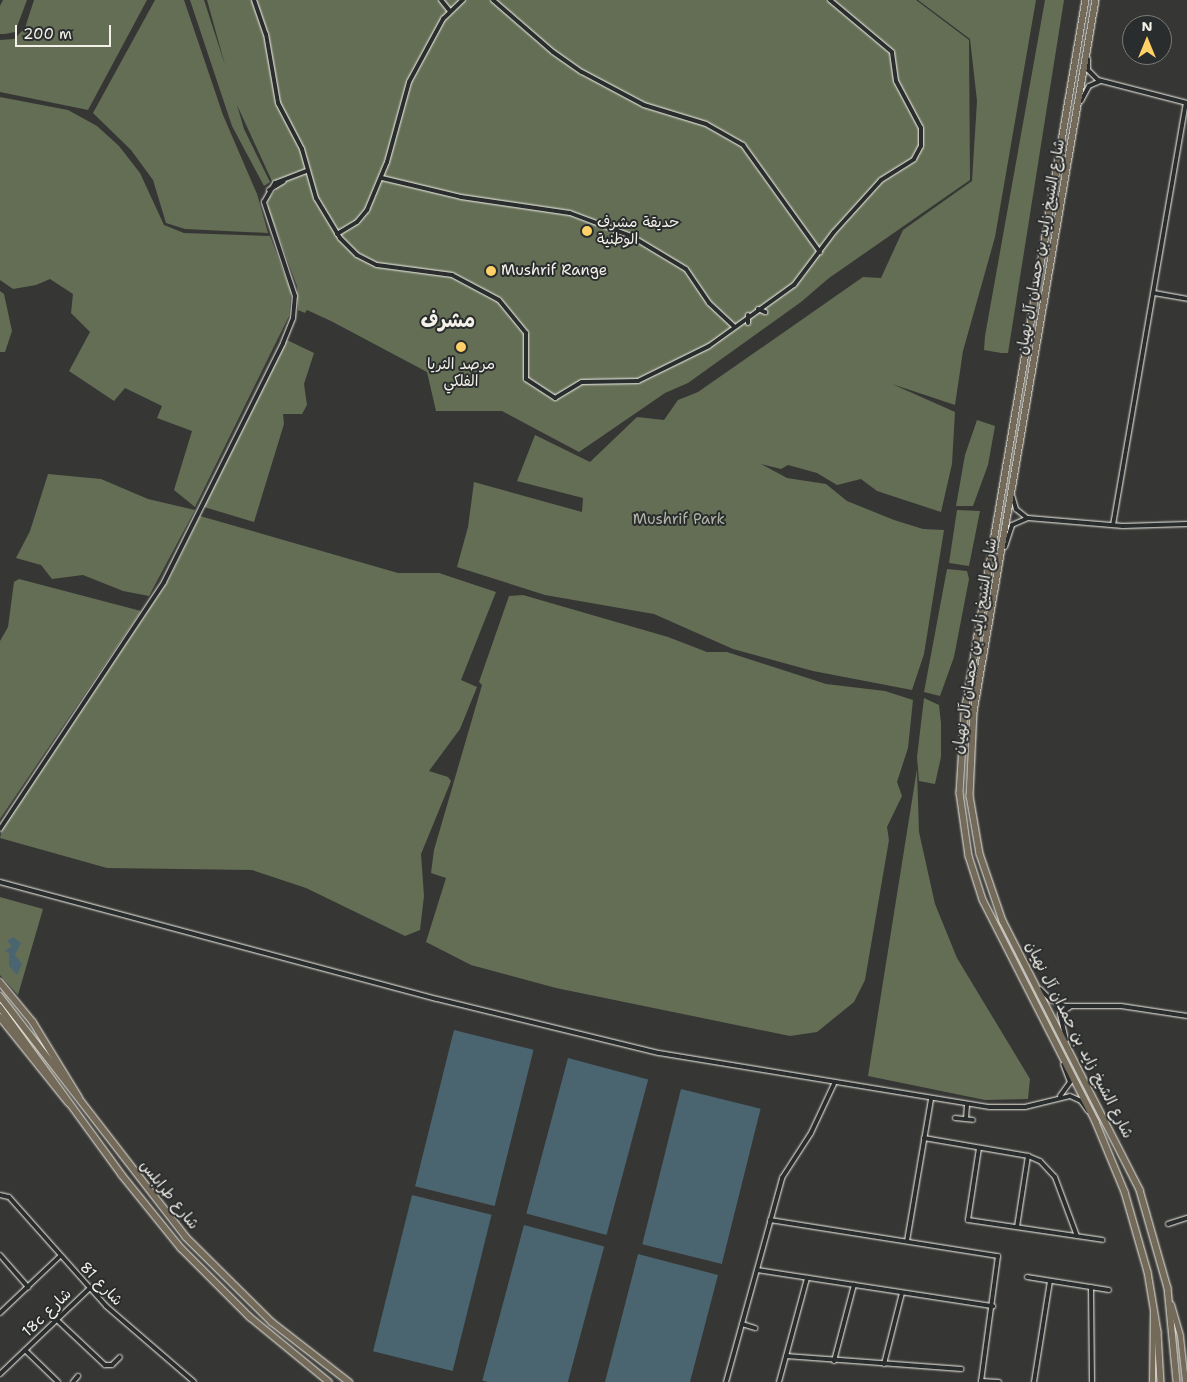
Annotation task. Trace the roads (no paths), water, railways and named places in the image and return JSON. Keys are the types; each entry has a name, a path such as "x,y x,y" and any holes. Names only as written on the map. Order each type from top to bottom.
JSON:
{"highway":[{"name":"شارع الشيخ زايد بن حمدان آل نهيان","path":"1086,0 965,712 960,763 964,831 979,890 1096,1122 1137,1228 1154,1303 1161,1382"},
{"name":"شارع الشيخ زايد بن حمدان آل نهيان","path":"1096,0 972,731 971,808 989,885 1003,921 1066,1040 1137,1183 1156,1240 1170,1301 1177,1382"},
{"path":"0,982 33,1022 80,1098"},
{"name":"شارع طرابلس","path":"0,996 80,1098 157,1203 209,1262 272,1322 349,1382"},
{"name":"شارع طرابلس","path":"0,1007 150,1211 194,1261 257,1323 329,1382"},
{"path":"0,1017 70,1104"}],"main road":[{"path":"1170,1301 1180,1336 1185,1382"},
{"path":"1152,1382 1154,1303"}],"street":[{"path":"254,0 266,34 276,97 302,149 318,204 337,234 357,255 377,265 447,274 499,300 526,332 526,379 552,398 582,382 624,383 644,379 695,355 748,315 794,284 881,180 912,162 922,139 919,122 896,81 891,50 830,0"},
{"path":"440,0 450,11"},
{"path":"337,234 361,218 382,178 407,87 450,11 463,0"},
{"path":"493,0 546,46 582,72 644,105 710,126 743,145 820,252"},
{"path":"1088,46 1088,70 1102,82"},
{"path":"1075,119 1086,89 1095,82 1102,82 1187,103 1113,525"},
{"path":"0,829 164,582 286,337 295,311 295,296 264,210 269,190 275,183 307,171"},
{"path":"382,178 470,198 565,212 631,236 686,269 710,303 734,326"},
{"path":"1154,293 1187,299"},
{"path":"758,309 765,312"},
{"path":"748,315 748,324"},
{"path":"1012,492 1016,510 1028,518"},
{"path":"1000,559 1010,529 1019,520 1028,518 1113,525 1187,524"},
{"path":"0,882 579,1035 685,1058 834,1084 967,1104 1018,1108 1059,1097 1078,1099 1096,1122"},
{"path":"1038,987 1055,1003 1071,1006 1121,1006 1187,1016"},
{"path":"1066,1040 1060,1017 1062,1011 1071,1006"},
{"path":"1059,1097 1070,1082 1060,1052"},
{"path":"726,1382 783,1175 811,1133 834,1084"},
{"path":"908,1241 931,1099"},
{"path":"966,1119 967,1104"},
{"path":"954,1118 973,1120"},
{"path":"924,1138 1028,1156 1044,1164 1052,1173 1077,1236"},
{"path":"979,1148 967,1219 1102,1240"},
{"path":"1017,1228 1028,1156"},
{"name":"شارع 81","path":"0,1195 9,1197 89,1289 141,1339 194,1382"},
{"path":"1168,1224 1187,1218"},
{"path":"770,1220 998,1256 993,1306 981,1381 999,1382"},
{"path":"0,1255 28,1287"},
{"path":"0,1313 60,1256"},
{"path":"757,1270 993,1306"},
{"path":"1027,1277 1109,1290"},
{"path":"779,1382 807,1278"},
{"path":"1034,1382 1050,1280"},
{"path":"834,1361 854,1286"},
{"path":"1091,1287 1092,1382"},
{"name":"18c شارع","path":"0,1374 89,1289"},
{"path":"884,1364 902,1293"},
{"path":"57,1320 105,1365 112,1365 120,1357"},
{"path":"742,1324 755,1328"},
{"path":"25,1350 58,1382"},
{"path":"786,1356 962,1370"},
{"path":"73,1382 78,1376"}],"water":[{"path":"13,937 21,943 15,955 22,964 17,975 9,966 9,953 5,951 12,946 7,941"},
{"path":"454,1030 534,1050 495,1206 415,1186"},
{"path":"568,1058 648,1079 607,1235 526,1214"},
{"path":"681,1089 761,1109 722,1264 642,1244"},
{"path":"412,1195 492,1215 453,1371 373,1351"},
{"path":"524,1225 604,1246 568,1382 482,1381"},
{"path":"638,1254 718,1275 690,1382 605,1382"}],"place":[{"name":"حديقة مشرف الوطنية","path":"587,231"},
{"name":"Mushrif Range","path":"491,271"},
{"name":"مرصد الثريا الفلكي","path":"461,347"}],"district":[{"name":"مشرف","path":"448,320"}],"park label":[{"name":"Mushrif Park","path":"679,520"}]}
